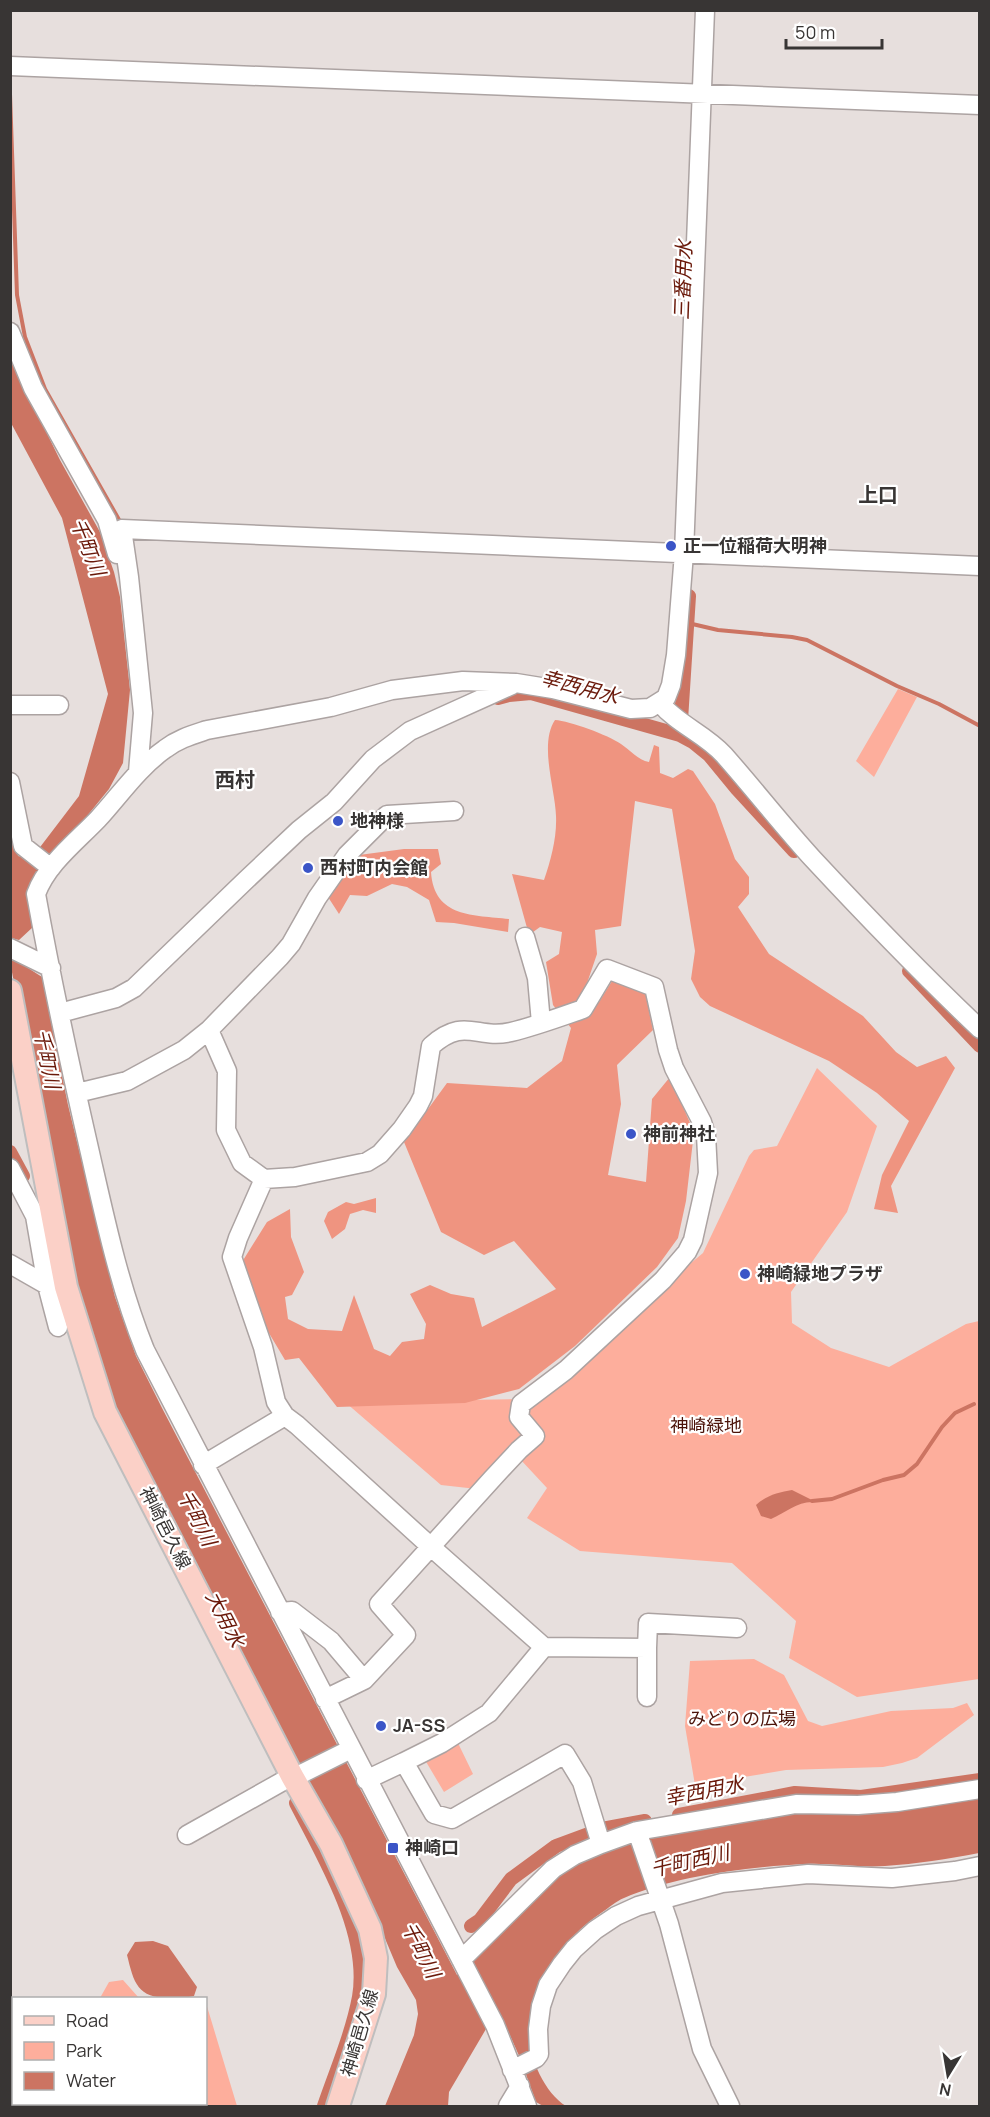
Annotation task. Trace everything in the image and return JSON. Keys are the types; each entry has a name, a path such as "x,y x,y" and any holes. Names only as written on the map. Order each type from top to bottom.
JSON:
{"main road":[{"name":"神崎邑久線","path":"10,991 19,1081 56,1287 105,1412 290,1778 331,1844 370,1929 376,1958 374,1994 338,2106"}],"street":[{"path":"527,2106 517,2074 495,2025 366,1779 347,1750 325,1699 145,1350 128,1309 114,1261 60,1013 45,965 36,894 44,862 98,818 138,772 176,741 207,730 331,707 392,690 463,681 516,683 553,689 618,707 641,709 660,704 669,692 674,670 684,554 708,93 705,10"},
{"path":"11,66 980,105"},
{"path":"10,332 33,388 107,520 132,602"},
{"path":"138,772 143,713 122,529 980,566"},
{"path":"60,1013 116,998 134,988 299,830 334,802 373,759 410,731 516,683"},
{"path":"660,704 722,752 814,860 938,989 980,1029"},
{"path":"10,705 59,705"},
{"path":"10,782 23,846 44,862"},
{"path":"76,1093 127,1081 184,1050 208,1030 291,944 317,898 347,855 387,815 454,812"},
{"path":"525,937 537,978 542,1023"},
{"path":"10,948 45,965"},
{"path":"208,1030 227,1071 226,1130 242,1163 264,1179 296,1177 367,1162 380,1154 418,1106 423,1096 430,1046 447,1033 457,1030 508,1033 584,1009 607,969 654,987 674,1068 702,1122 706,1135 708,1173 697,1226 687,1252 663,1280 566,1370 521,1404 518,1410 519,1417 535,1436 519,1450 379,1604 406,1635 364,1680 325,1699"},
{"path":"10,1168 35,1216 56,1287 58,1327"},
{"path":"264,1179 232,1257 263,1347 276,1402 285,1416 544,1647 647,1648"},
{"path":"10,1264 56,1287"},
{"path":"203,1465 285,1416"},
{"path":"280,1612 292,1611 331,1641 364,1680"},
{"path":"647,1697 648,1623 737,1628"},
{"path":"366,1779 442,1743 489,1713 544,1647"},
{"path":"187,1834 347,1750"},
{"path":"404,1762 434,1814 452,1819 565,1755 582,1782 598,1835"},
{"path":"463,1964 553,1869 575,1855 598,1835 638,1833 796,1804 897,1803 980,1789"},
{"path":"638,1833 661,1897 702,2049 730,2106"},
{"path":"508,2106 517,2074 539,2054 538,2029 541,2006 548,1985 562,1964 595,1930 616,1916 661,1897 722,1883 808,1874 892,1878 980,1866"}],"green space":[{"path":"898,689 917,697 874,777 856,761"},
{"name":"神崎緑地","path":"817,1068 877,1126 847,1212 791,1292 792,1323 831,1348 889,1367 966,1324 979,1321 979,1679 857,1697 789,1658 796,1621 732,1563 580,1551 527,1518 547,1488 520,1459 477,1489 441,1485 345,1402 528,1399 703,1253 749,1156 754,1150 777,1146"},
{"name":"みどりの広場","path":"754,1659 784,1675 808,1721 822,1726 891,1711 953,1708 967,1703 974,1715 917,1758 902,1763 883,1767 786,1770 695,1785 685,1726 690,1661"},
{"path":"457,1741 473,1774 444,1792 425,1760"},
{"path":"123,1980 138,1997 101,1997 109,1982"},
{"path":"207,2006 237,2106 28,2106 207,2105"}],"shaded area":[{"path":"555,720 607,737 649,762 654,745 659,747 660,773 673,778 688,769 693,771 715,804 735,859 749,877 749,894 738,907 769,954 863,1016 896,1052 917,1067 946,1056 955,1068 891,1186 898,1213 874,1209 882,1175 909,1121 877,1093 829,1061 710,1006 700,997 691,979 695,951 672,809 635,801 621,926 595,930 597,954 584,992 599,1002 612,981 645,991 653,1030 617,1065 621,1104 608,1175 646,1182 652,1099 670,1077 694,1132 686,1201 678,1238 657,1267 575,1346 519,1389 465,1403 337,1407 299,1358 285,1360 254,1308 242,1262 267,1222 290,1209 291,1237 304,1272 292,1295 285,1297 288,1319 308,1329 342,1331 354,1295 374,1349 390,1356 402,1342 424,1339 426,1324 410,1294 430,1285 451,1294 474,1298 482,1327 556,1289 514,1241 484,1255 441,1232 404,1142 447,1083 527,1088 562,1061 571,1028 553,1005 546,962 559,954 562,932 540,927 529,935 512,874 544,880 549,865 556,824 548,741"},
{"path":"404,849 438,849 441,864 431,872 434,887 440,898 448,906 458,911 509,919 508,932 436,922 429,900 407,887 392,884 367,896 350,895 339,914 328,897 341,875 359,855"},
{"path":"376,1198 376,1213 363,1210 350,1214 345,1229 332,1239 324,1221 328,1212 346,1202 354,1204"}],"water":[{"path":"11,360 60,460 100,532 120,597 130,690 123,763 109,789 44,869 28,893 39,962 68,1105 115,1297 136,1356 162,1408 457,1975 474,1961 544,1889 577,1863 627,1840 801,1809 979,1794 979,1853 897,1865 807,1864 763,1867 689,1878 624,1898 587,1923 553,1960 538,1990 529,2023 528,2034 537,2069 550,2091 566,2106 543,2106 536,2102 501,2015 486,2029 449,2092 448,2106 385,2106 414,2035 418,2014 416,2000 397,1967 373,1910 112,1416 74,1294 11,967 10,811 18,856 31,859 79,796 108,694 62,518 11,423"},
{"path":"792,1490 812,1502 796,1506 771,1519 761,1516 756,1505 772,1495"},
{"path":"153,1941 168,1946 197,1987 194,1996 159,1997 144,1992 135,1981 127,1955 135,1942"}],"pier":[{"path":"33,927 42,977 14,959 11,962 11,938 19,940"}],"waterway":[{"path":"10,94 17,295 25,337 45,389 122,525"},
{"name":"三番用水","path":"681,720 689,596"},
{"path":"688,623 718,630 807,640 980,726"},
{"name":"幸西用水","path":"498,698 531,693 680,735 709,755 794,851"},
{"name":"幸西用水","path":"909,971 980,1046"},
{"name":"大用水","path":"10,1152 23,1176"},
{"path":"812,1501 832,1499 883,1480 904,1475 917,1464 942,1427 955,1413 974,1404"},
{"name":"幸西用水","path":"679,1815 795,1793 861,1797 980,1780"},
{"name":"大用水","path":"296,1803 342,1897 358,1947 361,1973 359,1997 352,2025 324,2106"},
{"name":"幸西用水","path":"471,1926 480,1920 511,1879 556,1846 602,1829 645,1821"}],"place":[{"name":"正一位稲荷大明神","path":"671,546"},
{"name":"地神様","path":"338,821"},
{"name":"西村町内会館","path":"308,868"},
{"name":"神前神社","path":"631,1134"},
{"name":"神崎緑地プラザ","path":"745,1274"},
{"name":"JA-SS","path":"381,1726"},
{"name":"神崎口","path":"393,1848"}],"district":[{"name":"上口","path":"878,495"},
{"name":"西村","path":"235,780"}],"water label":[{"name":"千町川","path":"88,547"},
{"name":"千町川","path":"47,1059"},
{"name":"千町川","path":"197,1518"},
{"name":"千町西川","path":"690,1861"},
{"name":"千町川","path":"421,1950"}]}
